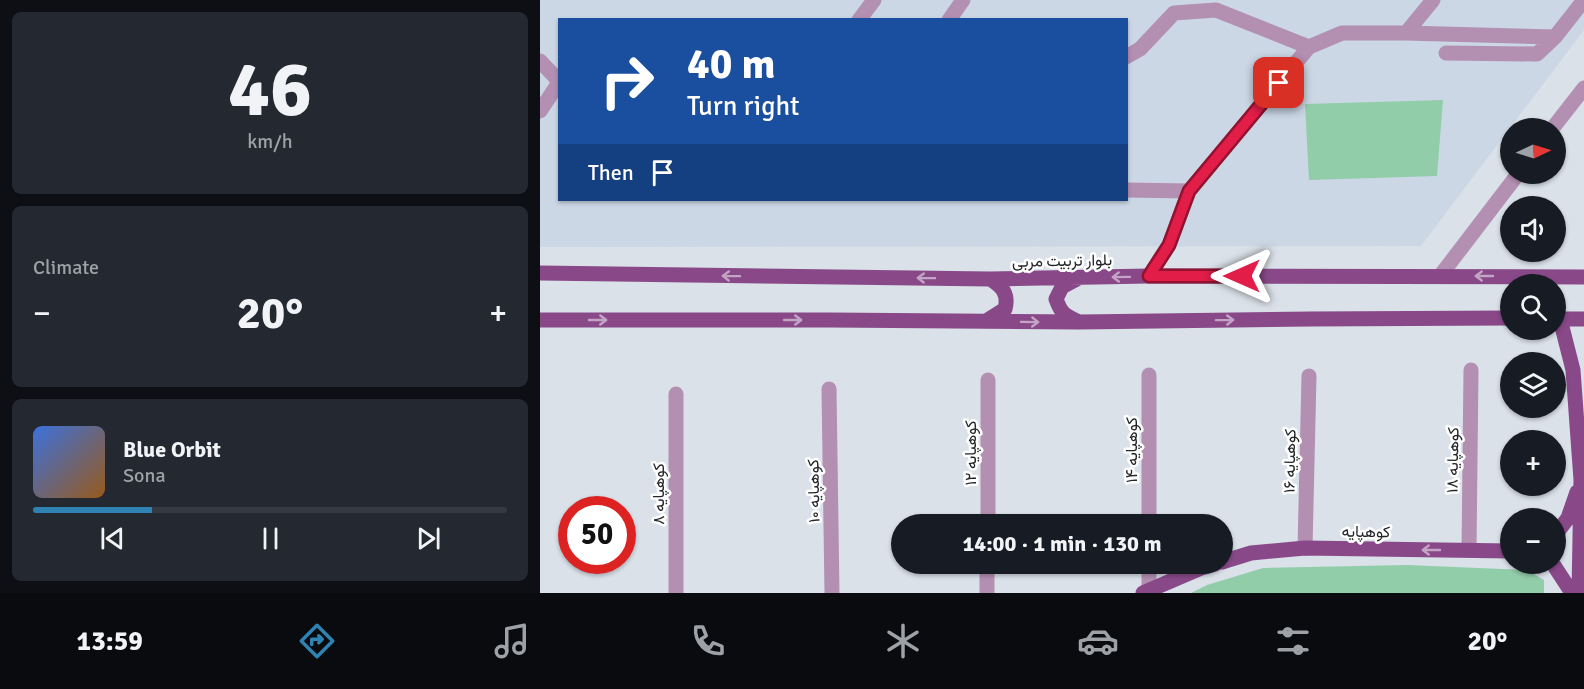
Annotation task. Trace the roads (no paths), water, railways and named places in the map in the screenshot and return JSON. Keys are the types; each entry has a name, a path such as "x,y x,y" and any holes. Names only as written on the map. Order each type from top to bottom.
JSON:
{"main road":[{"name":"بلوار تربیت مربی","path":"540,273 990,279 1149,276 1584,277"},
{"path":"1079,277 1062,287 1056,299 1060,311 1079,322"},
{"path":"986,321 1005,309 1007,301 1005,291 990,279"},
{"path":"540,320 1079,322 1500,318"},
{"path":"1566,319 1584,319"},
{"path":"1564,340 1573,370 1581,480 1579,593"},
{"path":"1566,522 1581,480"},
{"name":"کوهپایه","path":"1233,559 1251,553 1305,548 1500,551"},
{"path":"1146,591 1189,574"},
{"path":"1560,574 1572,593"}],"street":[{"path":"860,18 874,0"},
{"path":"950,18 963,0"},
{"path":"1406,33 1433,0"},
{"path":"1446,54 1537,54 1555,37 1584,0"},
{"path":"1128,56 1140,49 1174,13 1215,9 1309,47"},
{"path":"1149,276 1169,245 1189,191 1309,47 1342,33 1555,37"},
{"path":"540,61 558,80"},
{"path":"540,111 558,83"},
{"path":"1563,118 1577,105 1584,88"},
{"path":"1440,276 1510,184"},
{"path":"1128,190 1189,191"},
{"name":"کوهپایه ۱۸","path":"1469,550 1471,370"},
{"name":"کوهپایه ۱۴","path":"1149,375 1149,514"},
{"name":"کوهپایه ۱۶","path":"1305,548 1309,376"},
{"name":"کوهپایه ۱۲","path":"987,514 988,380"},
{"name":"کوهپایه ۱۰","path":"829,389 832,593"},
{"name":"کوهپایه ۸","path":"676,394 676,593"},
{"path":"987,574 987,593"},
{"path":"1146,591 1148,574"}]}
